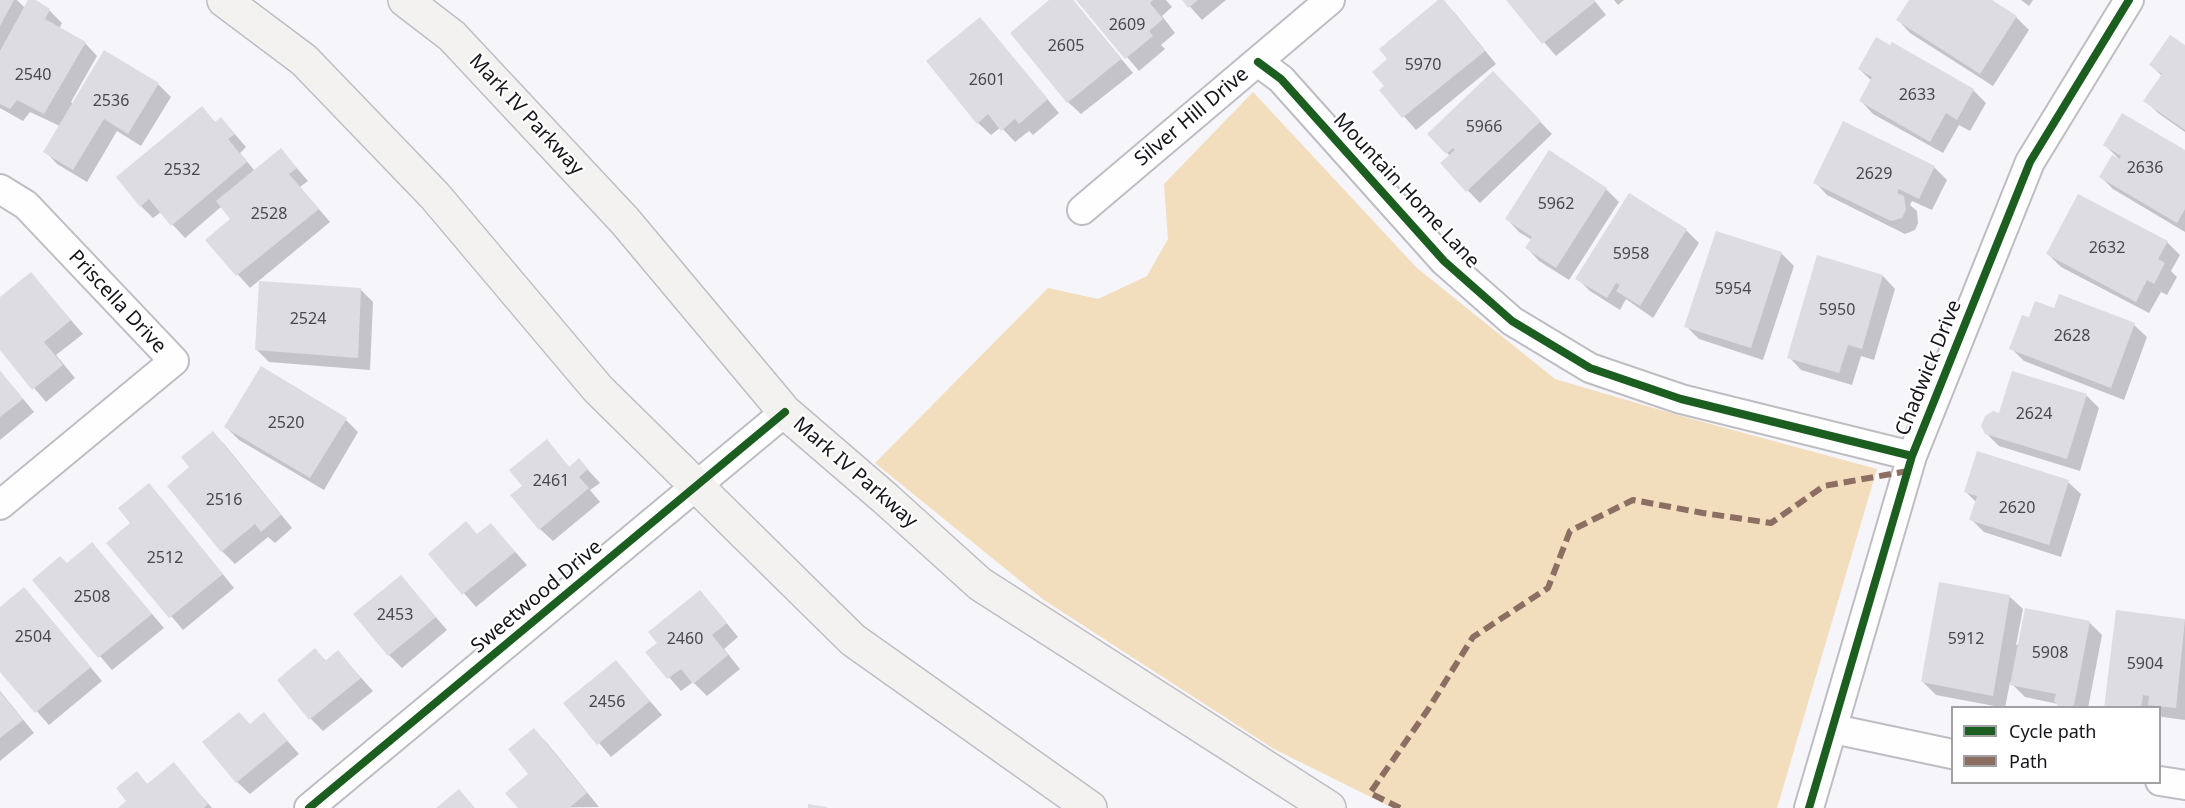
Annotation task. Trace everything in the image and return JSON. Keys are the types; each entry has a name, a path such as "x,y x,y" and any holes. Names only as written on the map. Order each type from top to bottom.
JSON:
{"main road":[{"path":"224,0 313,68 435,196 598,389 853,640 1090,808"},
{"name":"Mark IV Parkway","path":"405,0 452,36 617,213 785,412 980,584 1324,807"}],"street":[{"name":"Silver Hill Drive","path":"1082,210 1330,0"},
{"name":"Chadwick Drive","path":"1809,808 1834,729 1912,456 2030,162 2129,0"},
{"name":"Mountain Home Lane","path":"1258,62 1281,79 1444,261 1512,321 1590,368 1681,399 1912,456"},
{"name":"Priscella Drive","path":"0,189 26,205 174,361 0,505"},
{"name":"Sweetwood Drive","path":"309,808 785,412"},
{"path":"1834,729 1951,754"},
{"path":"2161,781 2185,785"}],"shaded area":[{"path":"1253,92 1417,268 1555,379 1877,469 1777,808 1393,808 1274,749 1044,600 875,463 1048,288 1098,299 1147,276 1168,239 1164,184"}],"building":[{"path":"0,0 14,0 0,26"},
{"path":"28,0 36,0 50,9 45,19 86,42 44,114 17,100 10,109 0,104 0,51"},
{"path":"1049,0 1073,0 1121,59 1067,103 1010,33"},
{"path":"1076,0 1153,0 1150,3 1163,19 1149,31 1153,36 1125,59"},
{"path":"1182,0 1198,0 1188,8"},
{"path":"1438,0 1444,0 1485,51 1402,118 1379,90 1384,86 1372,72 1387,59 1379,49"},
{"path":"1506,0 1594,0 1595,2 1542,44"},
{"path":"1909,0 1992,0 2017,16 1980,74 1896,20"},
{"path":"980,17 1048,99 1019,124 1015,119 1001,131 988,114 977,124 926,61"},
{"path":"2170,35 2185,45 2185,130 2143,101 2162,74 2149,65"},
{"path":"1876,37 1890,45 1892,42 1974,89 1957,120 1946,113 1930,142 1859,101 1872,77 1858,69"},
{"path":"104,50 159,83 128,134 104,119 73,170 43,152"},
{"path":"1493,71 1541,121 1466,192 1440,163 1455,150 1453,148 1446,154 1427,134"},
{"path":"202,106 215,122 221,117 235,134 228,139 247,162 171,226 149,199 140,207 116,177"},
{"path":"2122,113 2185,150 2185,209 2177,223 2099,177 2112,155 2119,159 2121,156 2103,145"},
{"path":"1843,121 1935,166 1919,199 1899,189 1897,193 1904,196 1906,210 1902,218 1891,221 1813,183"},
{"path":"281,148 297,168 289,174 319,209 236,276 205,240 230,219 216,201"},
{"path":"1549,150 1607,188 1556,268 1525,248 1532,237 1505,219"},
{"path":"1629,193 1687,229 1640,306 1616,291 1620,285 1616,283 1607,298 1575,279"},
{"path":"2078,194 2168,241 2158,259 2165,263 2154,284 2147,280 2136,302 2046,254"},
{"path":"1716,231 1782,252 1751,348 1684,327"},
{"path":"1817,255 1883,275 1862,349 1848,345 1839,373 1787,358"},
{"path":"31,272 71,320 44,342 63,365 32,390 0,350 0,297"},
{"path":"259,281 361,288 358,358 255,350"},
{"path":"2059,294 2135,323 2111,388 2009,349 2022,315 2029,317 2035,301 2054,308"},
{"path":"261,366 347,418 310,478 224,427"},
{"path":"0,371 23,399 0,417"},
{"path":"2012,371 2087,394 2067,459 1985,434 1981,426 1985,416 1993,411 1999,413"},
{"path":"213,431 281,515 261,532 255,524 221,552 167,486 189,467 181,457"},
{"path":"547,439 569,467 579,458 588,469 579,477 589,488 539,530 510,495 522,486 509,470"},
{"path":"1977,451 2069,480 2049,545 1969,520 1977,496 1964,492"},
{"path":"149,483 223,574 169,618 106,543 130,523 118,508"},
{"path":"466,521 477,534 491,523 515,552 462,595 428,554"},
{"path":"92,542 152,614 98,658 32,580 60,556 67,563"},
{"path":"401,575 436,617 388,656 353,614"},
{"path":"1939,582 2010,595 1993,696 1921,682"},
{"path":"24,587 91,667 35,713 0,672 0,607"},
{"path":"700,590 727,623 712,635 728,655 693,684 681,669 667,679 645,652 657,643 648,632"},
{"path":"2025,608 2090,621 2074,705 2058,706 2054,701 2056,694 2010,685"},
{"path":"2116,610 2185,619 2176,708 2148,705 2149,696 2143,695 2141,706 2104,706"},
{"path":"315,648 325,661 338,650 361,678 309,720 277,680"},
{"path":"616,660 650,701 597,745 563,703"},
{"path":"0,692 23,720 0,738"},
{"path":"239,712 250,724 264,712 287,741 236,783 202,742"},
{"path":"534,728 587,793 569,808 518,808 505,793 528,774 508,749"},
{"path":"174,762 208,804 204,808 118,808 126,801 116,788 137,771 147,784"},
{"path":"459,789 475,808 436,808"},
{"path":"808,804 827,807 827,808 808,808"}],"marked path":[{"path":"1400,808 1370,793 1427,711 1473,637 1548,588 1570,531 1633,500 1771,523 1824,486 1908,471"}],"cycle path":[{"path":"1809,808 1912,456 2030,162 2129,0"},
{"path":"1258,62 1281,79 1444,261 1512,321 1590,368 1681,399 1912,456"},
{"path":"309,808 785,412"}]}
